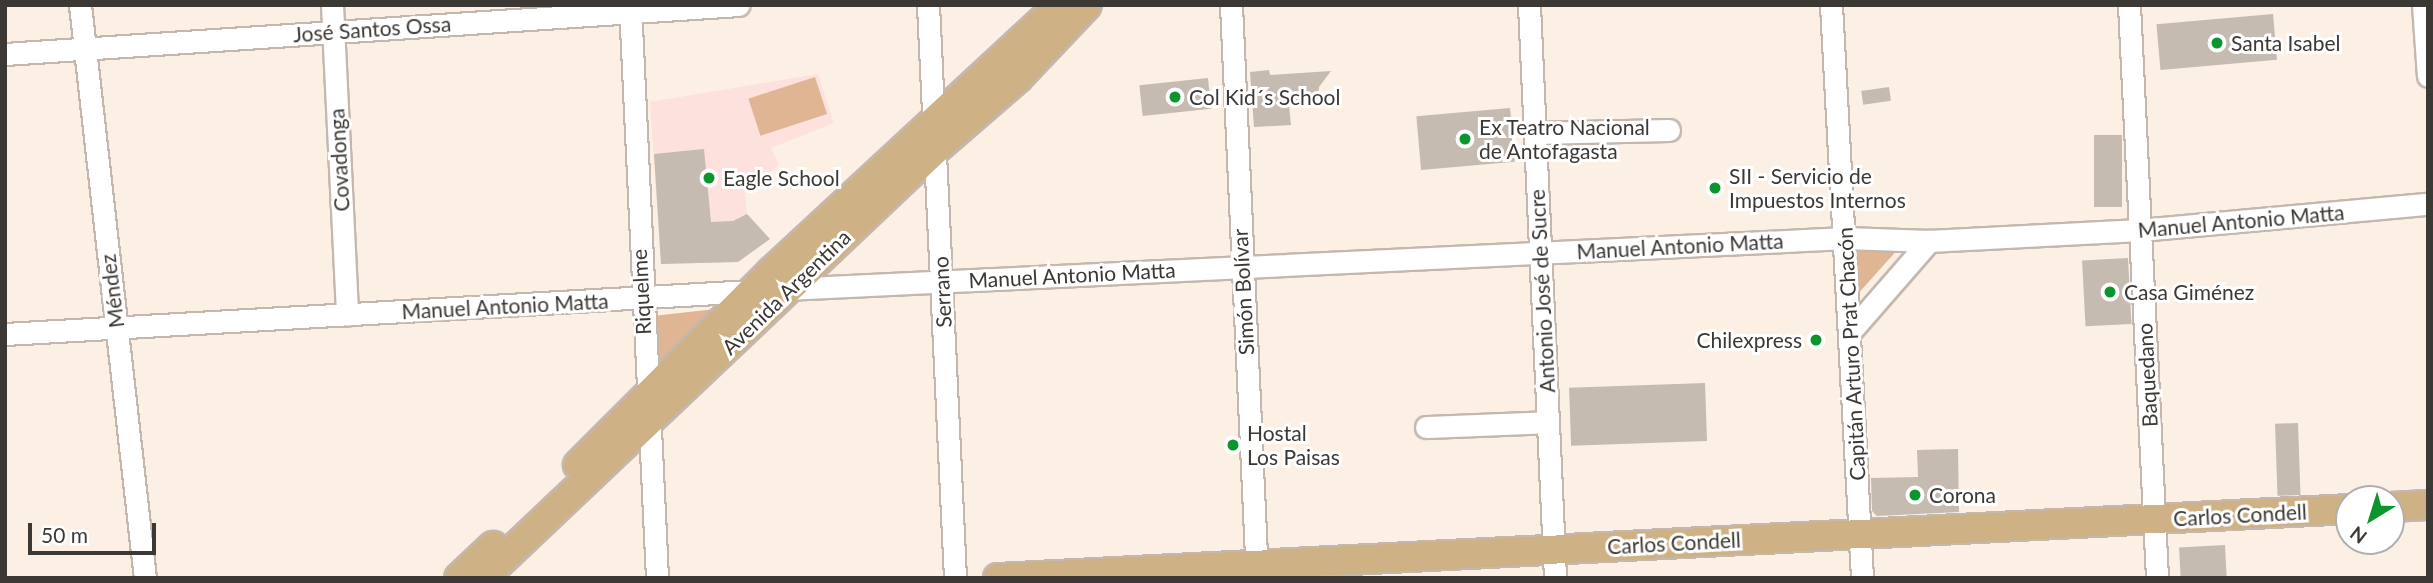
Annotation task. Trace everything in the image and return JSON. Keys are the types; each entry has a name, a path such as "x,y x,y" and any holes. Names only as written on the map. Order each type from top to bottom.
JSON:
{"main road":[{"name":"Avenida Argentina","path":"459,578 786,289 1059,5"},
{"name":"Avenida Argentina","path":"484,578 648,412 752,291 934,136 1018,78 1087,5"},
{"path":"2405,506 2428,505"},
{"name":"Carlos Condell","path":"998,578 1256,571 1553,550 2335,510"}],"street":[{"name":"Méndez","path":"80,5 145,578"},
{"name":"Covadonga","path":"332,5 347,315"},
{"name":"José Santos Ossa","path":"5,54 630,9 738,5"},
{"name":"Serrano","path":"928,5 955,578"},
{"name":"Simón Bolívar","path":"1231,5 1256,571"},
{"name":"Antonio José de Sucre","path":"1529,5 1555,578"},
{"name":"Capitán Arturo Prat Chacón","path":"1831,5 1846,238 1862,578"},
{"name":"Baquedano","path":"2129,5 2157,578"},
{"path":"2423,5 2428,76"},
{"name":"Riquelme","path":"630,9 641,298 657,578"},
{"path":"1535,133 1670,130"},
{"name":"Manuel Antonio Matta","path":"5,334 786,289 1846,238 1929,241 2140,230 2428,204"},
{"path":"1850,332 1929,241"},
{"path":"1426,427 1548,422"}],"shaded area":[{"name":"Eagle School","path":"818,74 834,123 771,148 779,165 745,192 747,214 770,239 738,262 661,264 650,102"},
{"path":"815,77 827,114 760,136 748,99"},
{"path":"1899,248 1856,296 1853,249"},
{"path":"715,309 662,362 657,358 653,316"}],"building":[{"name":"Santa Isabel","path":"2273,14 2277,60 2160,70 2156,24"},
{"path":"1269,70 1270,75 1331,71 1319,87 1318,101 1289,105 1291,125 1254,127 1250,72"},
{"name":"Col Kid´s School","path":"1208,78 1211,109 1143,116 1139,85"},
{"path":"1889,87 1891,101 1863,105 1861,91"},
{"name":"Ex Teatro Nacional de Antofagasta","path":"1510,108 1515,162 1421,170 1416,116"},
{"path":"2094,135 2122,135 2122,207 2094,207"},
{"path":"704,149 711,222 733,221 747,214 770,239 738,262 661,264 654,154"},
{"name":"Casa Giménez","path":"2128,258 2131,324 2086,326 2082,260"},
{"path":"1705,383 1707,441 1571,446 1569,388"},
{"path":"2298,423 2301,495 2278,496 2275,424"},
{"name":"Corona","path":"1958,449 1959,512 1877,516 1872,511 1871,478 1918,477 1917,450"},
{"path":"2225,545 2227,578 2181,578 2179,547"}],"place":[{"name":"Santa Isabel","path":"2217,43"},
{"name":"Col Kid´s School","path":"1175,97"},
{"name":"Ex Teatro Nacional de Antofagasta","path":"1465,139"},
{"name":"Eagle School","path":"709,178"},
{"name":"SII - Servicio de Impuestos Internos","path":"1715,188"},
{"name":"Casa Giménez","path":"2110,292"},
{"name":"Chilexpress","path":"1816,340"},
{"name":"Hostal Los Paisas","path":"1233,445"},
{"name":"Corona","path":"1915,495"}]}
